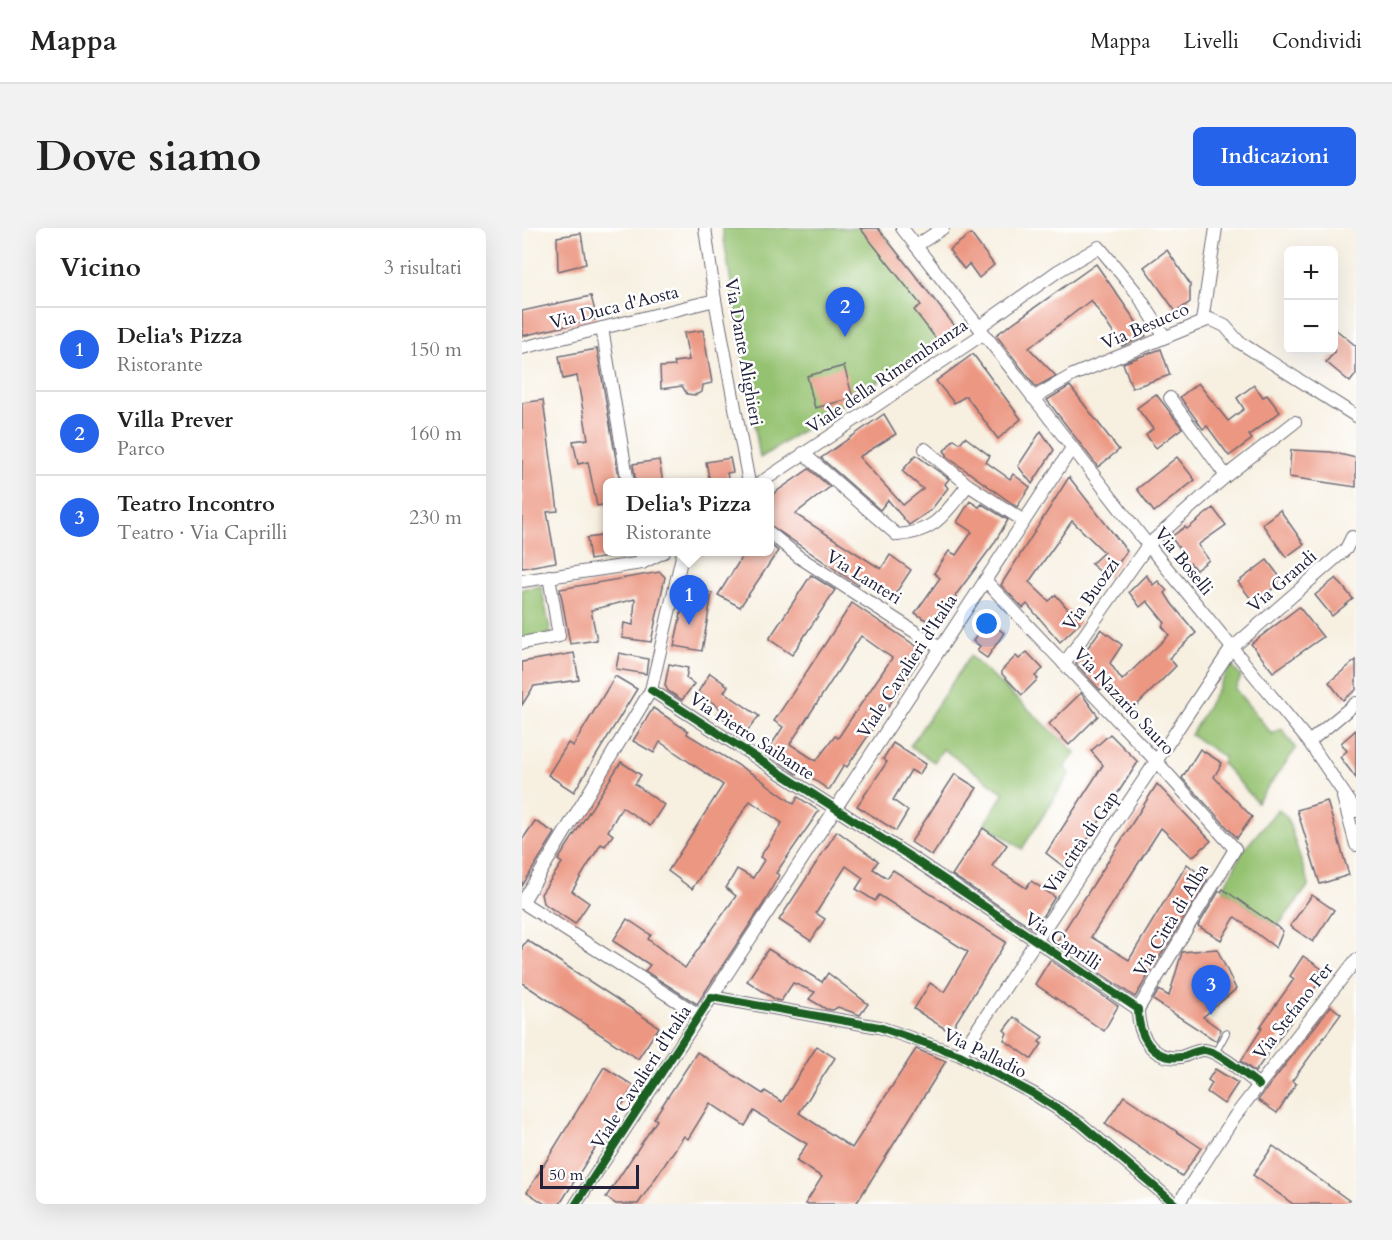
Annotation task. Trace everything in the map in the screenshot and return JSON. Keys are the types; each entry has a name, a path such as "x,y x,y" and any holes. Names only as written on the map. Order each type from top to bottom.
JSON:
{"street":[{"name":"Via Dante Alighieri","path":"705,228 715,300 748,478"},
{"name":"Viale della Rimembranza","path":"767,478 981,331 902,228"},
{"path":"916,246 943,228"},
{"path":"1202,321 1216,228"},
{"path":"981,331 1058,271 1099,247 1136,292 1165,337"},
{"name":"Via Duca d'Aosta","path":"522,348 715,300"},
{"name":"Via Besucco","path":"1033,398 1073,375 1210,319 1226,326 1239,342 1356,416"},
{"path":"602,328 627,478"},
{"name":"Via Boselli","path":"981,331 1148,545 1309,742 1356,811"},
{"path":"1170,398 1227,476"},
{"name":"Via Buozzi","path":"1064,664 1148,545 1227,476 1295,422"},
{"path":"925,448 968,484 1024,521"},
{"name":"Viale Cavalieri d'Italia","path":"576,1204 1072,448"},
{"path":"804,453 897,535 917,534 932,525 968,484"},
{"name":"Via Lanteri","path":"774,536 799,557 940,648"},
{"name":"Via Grandi","path":"1231,649 1346,549 1352,537"},
{"path":"682,556 651,690 522,902 699,1016"},
{"path":"522,581 641,557"},
{"path":"522,643 559,636 549,576"},
{"name":"Via Nazario Sauro","path":"985,580 1156,761 1235,849"},
{"name":"Via città di Gap","path":"960,1054 1231,649"},
{"name":"Via Pietro Saibante","path":"651,690 836,808"},
{"path":"1309,742 1356,703"},
{"path":"1340,788 1356,845"},
{"name":"Via Caprilli","path":"836,808 1138,1009"},
{"name":"Via Città di Alba","path":"1138,1009 1235,849"},
{"name":"Via Stefano Fer","path":"1177,1204 1239,1118 1259,1085 1356,960"},
{"name":"Via Palladio","path":"711,997 879,1027 960,1054 1004,1077 1080,1123 1177,1204"},
{"path":"1138,1009 1141,1042 1170,1057 1204,1050 1215,1053 1259,1085"}],"lane":[{"path":"1215,1053 1226,1033"}],"green space":[{"path":"722,228 878,228 958,330 760,458"},
{"path":"541,586 551,634 522,640 522,589"},
{"path":"970,656 1076,753 1064,767 1070,773 1022,849 985,823 1004,793 943,749 934,762 910,746"},
{"path":"1231,665 1241,677 1235,689 1272,734 1282,729 1296,749 1257,802 1222,763 1224,757 1191,735"},
{"path":"1278,809 1287,817 1309,885 1277,927 1223,889 1243,851"}],"building":[{"path":"860,228 878,228 958,330 940,344 914,310 921,305"},
{"path":"581,233 586,264 558,271 557,237"},
{"path":"971,234 994,265 979,278 969,264 964,269 949,250"},
{"path":"1167,250 1190,284 1190,302 1176,312 1144,267"},
{"path":"1096,264 1146,336 1122,346 1091,300 1029,348 1056,376 1036,387 996,335"},
{"path":"591,296 597,319 522,336 522,311"},
{"path":"703,330 712,383 703,385 702,392 695,395 687,394 682,386 661,389 660,367 675,366 674,362 689,360 684,333"},
{"path":"1338,331 1356,346 1356,374 1350,382 1326,362 1333,354 1338,354"},
{"path":"597,349 619,478 603,478 603,505 597,506 588,462 578,464 573,441 588,439 577,376 563,379 559,356"},
{"path":"1161,349 1170,375 1132,388 1123,363"},
{"path":"973,354 1021,419 998,439 966,396 954,403 936,381"},
{"path":"844,366 853,398 815,408 807,376"},
{"path":"1198,383 1228,421 1244,409 1237,398 1254,385 1263,397 1267,395 1280,412 1249,435 1252,439 1229,456 1207,426 1203,429 1180,397"},
{"path":"1070,386 1119,450 1098,467 1047,400"},
{"path":"1156,394 1182,428 1156,448 1146,435 1153,429 1137,408"},
{"path":"543,400 558,511 547,512 556,562 522,568 522,403"},
{"path":"884,414 896,434 859,457 903,505 923,489 902,471 916,455 949,479 945,484 948,488 931,510 909,525 888,500 880,510 821,458"},
{"path":"1041,431 1054,450 1032,484 1018,466"},
{"path":"965,437 990,456 986,462 1010,479 1013,474 1030,487 1017,507 946,456 944,451 954,439 960,443"},
{"path":"1291,450 1331,452 1356,458 1356,487 1289,477"},
{"path":"1177,457 1195,480 1154,512 1137,489"},
{"path":"730,458 733,472 727,473 728,478 709,478 706,462"},
{"path":"659,460 662,478 635,478 633,464"},
{"path":"809,469 830,487 795,514 881,569 890,555 911,570 891,600 861,580 858,585 774,528 774,493"},
{"path":"1069,477 1127,551 1108,578 1091,564 1104,552 1072,521 1029,582 1049,601 1056,595 1080,623 1060,642 1027,604 1023,608 1001,585"},
{"path":"970,501 979,507 982,504 1008,520 993,545 955,596 958,599 949,612 944,610 935,626 915,613 940,578 934,573 949,551 956,555 972,532 957,522"},
{"path":"1213,508 1226,525 1198,545 1209,560 1196,570 1190,563 1184,568 1178,559 1184,555 1171,537 1185,527 1187,529"},
{"path":"1280,510 1304,544 1286,557 1262,524"},
{"path":"603,536 603,556 608,557 590,560 587,538"},
{"path":"774,548 778,551 740,607 718,595 742,556 774,556"},
{"path":"1267,560 1283,581 1254,603 1238,582"},
{"path":"660,572 665,577 651,642 622,638 624,623 633,625 635,599 591,610 597,640 570,644 560,589"},
{"path":"811,575 835,590 792,655 769,639"},
{"path":"1146,575 1153,585 1158,581 1167,591 1165,593 1172,604 1196,633 1169,658 1176,666 1130,712 1104,687 1100,690 1076,664 1101,629 1122,645 1110,663 1122,680 1169,635 1162,626 1165,623 1147,601 1140,607 1129,592"},
{"path":"1336,578 1353,599 1332,616 1315,595"},
{"path":"687,586 712,593 702,651 674,646"},
{"path":"852,603 925,652 847,767 844,765 829,790 800,770 797,774 766,753 783,727 774,721","holes":["861,636 892,658 838,738 835,736 816,761 790,744"]},
{"path":"1299,607 1323,637 1273,672 1251,644"},
{"path":"982,617 1004,633 987,658 977,651 980,646 973,641 981,630 976,627"},
{"path":"1027,652 1043,669 1035,676 1038,679 1022,695 1002,674 1002,670 1016,656 1019,659"},
{"path":"574,653 579,680 534,686 522,705 522,662"},
{"path":"619,653 648,659 646,674 616,669"},
{"path":"1356,660 1356,690 1343,700 1329,682"},
{"path":"669,664 688,668 686,678 694,684 682,700 668,691 665,685"},
{"path":"710,673 728,686 724,692 759,716 745,734 717,714 721,709 698,692"},
{"path":"615,676 637,689 574,792 548,775 568,743 573,746"},
{"path":"1081,693 1098,716 1069,745 1049,724"},
{"path":"653,708 688,731 687,734 756,776 794,804 798,797 819,811 776,873 779,875 762,906 697,1004 645,971 650,965 613,941 627,919 651,935 648,939 685,968 736,896 726,888 737,869 753,878 764,860 760,857 782,823 750,801 692,889 668,871 723,785 660,742 654,753 633,741"},
{"path":"1356,730 1356,778 1340,757 1347,751 1341,743"},
{"path":"1110,734 1138,762 1068,870 1046,853 1103,765 1091,751"},
{"path":"893,743 926,764 919,775 911,770 893,800 908,811 896,831 857,806 887,762 883,759"},
{"path":"1200,749 1222,763 1214,777 1252,817 1237,838 1182,778"},
{"path":"621,762 641,775 635,784 664,805 650,826 622,807 608,831 613,835 605,846 601,844 572,891 589,903 575,924 543,903 541,894 562,863 558,860"},
{"path":"955,774 977,788 932,856 911,842"},
{"path":"1157,784 1211,841 1192,857 1161,828 1091,937 1129,960 1187,864 1207,880 1135,997 1056,943"},
{"path":"1327,801 1349,875 1320,884 1297,810"},
{"path":"535,821 555,833 522,886 522,840"},
{"path":"983,828 1007,845 992,866 1026,888 1031,881 1055,897 1034,929 952,875"},
{"path":"837,831 878,861 873,869 887,878 893,870 1006,942 950,1032 914,1009 930,983 944,992 968,952 879,895 875,901 856,889 863,878 846,866 816,913 825,919 811,941 779,920"},
{"path":"1223,889 1283,931 1276,948 1235,917 1221,940 1198,926 1219,891"},
{"path":"1312,895 1334,910 1313,942 1290,926"},
{"path":"527,940 659,1027 638,1059 522,983 522,947"},
{"path":"768,949 822,982 828,973 868,1004 860,1015 838,1007 833,1010 826,1009 809,999 815,992 793,983 781,1001 776,1000 747,981"},
{"path":"1217,949 1236,989 1203,1017 1221,1030 1216,1041 1153,1000 1159,990 1169,996 1182,952"},
{"path":"1303,956 1322,969 1318,975 1322,978 1255,1072 1241,1061 1262,1028 1260,1027 1294,979 1290,976"},
{"path":"1050,960 1118,1006 1104,1031 1035,984"},
{"path":"1331,1006 1341,1014 1292,1081 1296,1084 1277,1113 1258,1100"},
{"path":"1014,1017 1043,1037 1039,1042 1042,1044 1032,1059 1004,1040 1007,1033 1004,1030"},
{"path":"817,1046 835,1058 799,1113 852,1148 916,1049 946,1061 856,1204 805,1204 822,1177 796,1161 807,1144 754,1111 745,1126 710,1103 688,1139 684,1136 638,1204 616,1204 606,1197 657,1120 654,1118 697,1052 763,1094 765,1091 782,1102"},
{"path":"604,1067 634,1086 560,1204 545,1204 527,1192"},
{"path":"1215,1069 1238,1083 1224,1104 1207,1092 1212,1083 1208,1080"},
{"path":"1124,1096 1201,1148 1182,1176 1105,1124"},
{"path":"1273,1146 1354,1204 1293,1204 1253,1175"}],"cycle path":[{"path":"651,690 914,859 1138,1009 1140,1028 1148,1044 1154,1050 1171,1057 1181,1057 1201,1050 1210,1051 1232,1064 1259,1085"},
{"path":"576,1204 711,997 879,1027 960,1055 1034,1094 1080,1123 1175,1204"}],"place":[{"name":"Villa Prever","path":"845,337"},
{"name":"Delia's Pizza","path":"689,625"},
{"name":"Teatro Incontro","path":"1211,1015"}]}
